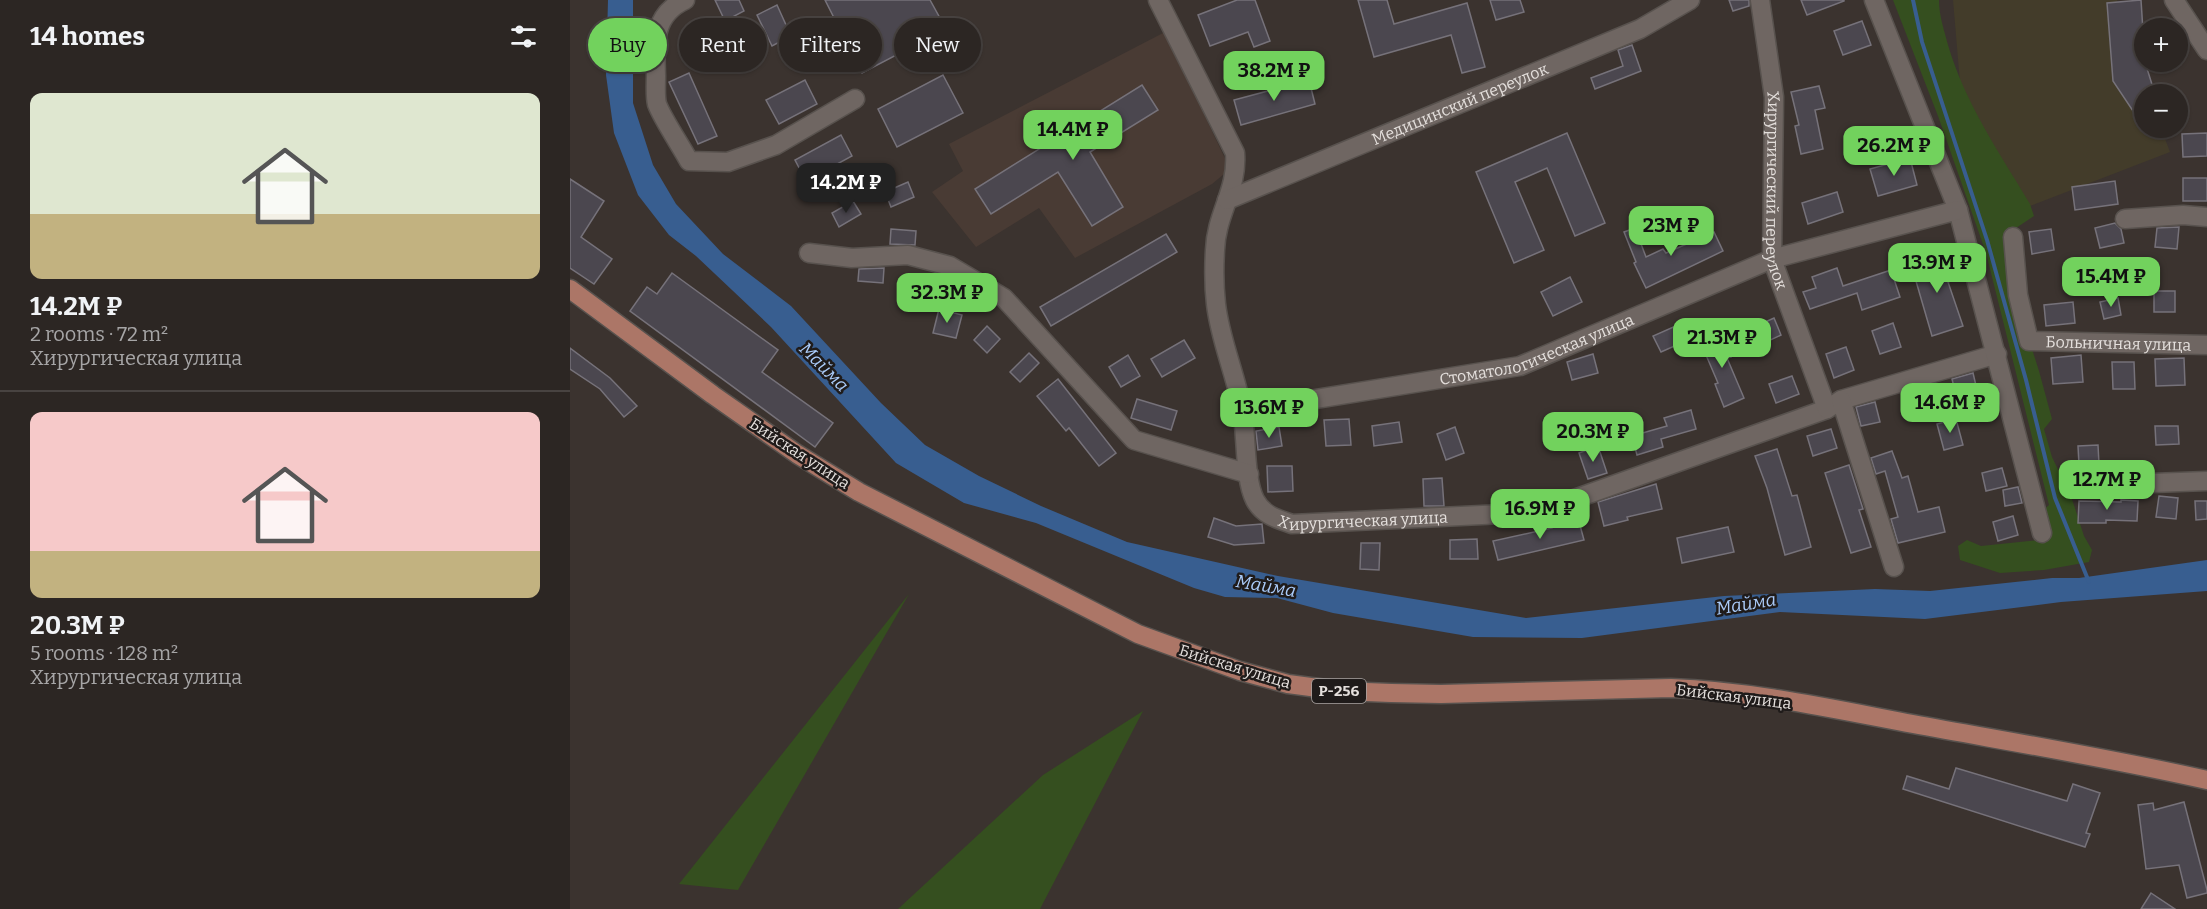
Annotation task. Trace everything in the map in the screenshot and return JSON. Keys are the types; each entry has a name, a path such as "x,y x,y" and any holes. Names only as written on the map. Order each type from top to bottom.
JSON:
{"main road":[{"name":"Бийская улица","path":"570,289 788,447 859,492 1138,634 1240,671 1288,684 1341,691 1441,694 1671,688 1709,690 1819,707 2207,780"}],"street":[{"path":"685,0 675,5 664,16 655,35 655,63 657,103 689,161 728,162 776,145 855,99"},
{"name":"Хирургическая улица","path":"1158,0 1235,153 1236,169 1218,228 1215,248 1216,305 1242,411 1251,490 1256,502 1267,514 1292,524 1526,512 1552,507 1834,404 1997,354"},
{"name":"Медицинский переулок","path":"1227,200 1640,29 1690,0"},
{"name":"Хирургический переулок","path":"1760,0 1774,97 1772,259 1834,404 1894,567"},
{"path":"1874,0 1958,210 2042,533"},
{"path":"2174,0 2207,50"},
{"name":"Стоматологическая улица","path":"1242,411 1520,366 1772,259 1958,210"},
{"path":"2125,219 2183,215 2207,217"},
{"name":"Больничная улица","path":"2013,237 2018,295 2029,341 2207,345"},
{"path":"808,253 852,258 908,255 950,266 1004,298 1134,440 1249,474"},
{"path":"2086,481 2125,484 2207,481"}],"shaded area":[{"path":"1953,0 2117,0 2134,48 2134,72 2142,72 2146,84 2134,84 2134,138 2165,138 2170,152 2022,209 1962,106"},
{"path":"1165,32 1230,169 1212,184 1075,258 1039,208 976,247 932,192 963,171 949,144"}],"green space":[{"path":"1893,0 1939,0 1948,45 1964,87 1984,127 2030,204 2034,216 2007,234 2009,277 2052,419 2044,429 2052,457 2071,496 2084,536 2092,550 2089,562 2044,570 2000,573 1960,560 1958,546 1967,540 1981,546 2040,540 2041,512 2049,505 1986,253 1938,116"},
{"path":"909,594 738,890 679,884"},
{"path":"1143,711 1040,909 898,909 1043,775"}],"water":[{"name":"Майма","path":"608,0 633,0 633,18 608,18"},
{"name":"Майма","path":"606,72 633,72 633,103 653,165 676,204 723,254 791,306 881,403 925,445 979,476 1041,506 1127,542 1278,576 1526,618 1724,596 1875,589 1930,591 2052,578 2079,578 2207,560 2207,591 2061,602 1925,619 1780,612 1582,638 1473,637 1333,613 1277,598 1225,597 1194,588 1036,523 964,503 896,463 771,327 696,256 669,235 638,195 614,133"}],"building":[{"path":"715,0 739,0 744,11 731,18 724,18"},
{"path":"825,0 930,0 940,18 894,18 894,56 882,63 882,18 834,18"},
{"path":"1237,0 1255,0 1270,41 1254,47 1248,32 1210,46 1198,15"},
{"path":"1358,0 1387,0 1394,24 1467,3 1485,67 1462,73 1451,35 1374,57"},
{"path":"1490,0 1520,0 1524,12 1496,20"},
{"path":"1729,0 1749,0 1749,6 1733,11"},
{"path":"1801,0 1844,0 1844,1 1807,15"},
{"path":"2141,0 2142,18 2134,18 2134,72 2148,72 2152,84 2134,84 2134,112 2113,81 2107,3"},
{"path":"777,5 783,18 779,18 779,42 772,46 767,36 767,18 758,18 757,15"},
{"path":"1862,21 1871,45 1843,55 1834,31"},
{"path":"1632,45 1641,71 1595,89 1591,78 1623,66 1618,50"},
{"path":"689,73 717,136 698,144 669,82"},
{"path":"943,75 963,113 897,147 878,109"},
{"path":"805,80 817,104 779,124 766,100"},
{"path":"1309,80 1315,104 1241,125 1234,100"},
{"path":"1142,85 1158,110 1090,152 1123,207 1092,226 1058,172 991,214 975,189"},
{"path":"1819,86 1825,108 1815,110 1823,149 1801,154 1795,126 1799,125 1791,92"},
{"path":"1567,133 1605,223 1575,236 1547,168 1515,182 1544,250 1514,263 1476,172"},
{"path":"2207,133 2207,156 2183,157 2182,138 2188,138 2188,134"},
{"path":"841,135 852,156 806,181 795,160"},
{"path":"1910,158 1917,185 1878,196 1870,169"},
{"path":"2183,178 2207,178 2207,201 2183,201"},
{"path":"570,179 604,201 581,237 612,259 594,284 570,268"},
{"path":"2115,181 2118,204 2075,210 2072,187"},
{"path":"908,182 914,197 891,207 885,192"},
{"path":"1837,192 1843,212 1808,224 1802,203"},
{"path":"853,201 861,214 839,227 832,213"},
{"path":"2115,223 2121,229 2124,243 2100,248 2095,228"},
{"path":"2179,227 2177,249 2155,247 2157,228"},
{"path":"1635,228 1646,257 1663,249 1666,253 1714,232 1723,251 1646,288 1634,263 1636,262 1624,232"},
{"path":"891,229 916,231 915,245 890,244"},
{"path":"2051,229 2054,250 2032,254 2029,232"},
{"path":"1166,234 1177,252 1051,326 1040,307"},
{"path":"1946,254 1954,280 1948,282 1963,326 1932,336 1911,264"},
{"path":"884,268 883,283 858,281 859,269"},
{"path":"1837,268 1843,286 1891,270 1900,297 1862,310 1857,293 1810,309 1803,292 1816,288 1812,277"},
{"path":"672,273 778,350 762,372 833,423 815,447 630,311 647,287 657,294"},
{"path":"1570,277 1582,302 1553,316 1541,292"},
{"path":"918,278 941,283 935,307 912,301"},
{"path":"2154,291 2175,291 2175,312 2154,312"},
{"path":"2118,298 2121,315 2104,319 2100,302"},
{"path":"2073,302 2075,323 2046,326 2044,305"},
{"path":"939,309 962,315 956,338 933,333"},
{"path":"1774,318 1781,335 1753,348 1745,331"},
{"path":"1893,323 1901,347 1880,354 1872,331"},
{"path":"1678,325 1686,341 1661,352 1653,336"},
{"path":"987,326 1000,339 987,353 974,340"},
{"path":"1720,332 1731,357 1727,358 1744,398 1724,407 1715,384 1718,383 1700,341"},
{"path":"1184,340 1195,358 1162,377 1151,359"},
{"path":"1846,347 1854,370 1834,378 1826,354"},
{"path":"570,348 610,378 637,406 624,417 600,389 570,369"},
{"path":"1029,353 1039,363 1020,382 1010,372"},
{"path":"1593,354 1598,373 1572,380 1567,362"},
{"path":"1128,355 1140,376 1121,387 1109,367"},
{"path":"2081,355 2083,382 2053,384 2051,358"},
{"path":"2184,358 2185,385 2156,386 2155,359"},
{"path":"2112,362 2134,362 2135,389 2113,389"},
{"path":"1973,373 1978,394 1957,399 1952,379"},
{"path":"1792,376 1799,394 1776,403 1769,384"},
{"path":"1058,379 1116,453 1099,466 1069,428 1066,431 1037,396"},
{"path":"1137,399 1177,411 1171,430 1131,418"},
{"path":"1875,402 1880,422 1861,426 1856,407"},
{"path":"1691,410 1696,429 1661,439 1663,447 1637,455 1632,436 1667,426 1664,418"},
{"path":"1349,419 1351,445 1326,446 1324,420"},
{"path":"1956,419 1963,445 1944,450 1937,424"},
{"path":"1399,422 1402,442 1374,446 1372,426"},
{"path":"2155,426 2178,426 2179,444 2156,445"},
{"path":"1279,427 1282,446 1258,450 1256,431"},
{"path":"1455,427 1464,453 1446,460 1437,434"},
{"path":"1831,429 1837,448 1813,456 1807,436"},
{"path":"2098,445 2099,464 2079,465 2078,446"},
{"path":"1598,446 1607,473 1588,479 1579,453"},
{"path":"1777,449 1792,496 1797,495 1811,547 1785,555 1767,488 1755,456"},
{"path":"1892,451 1902,478 1908,476 1918,512 1939,507 1945,532 1898,543 1891,519 1898,517 1885,471 1876,474 1871,458"},
{"path":"1849,465 1863,509 1859,510 1871,547 1851,553 1825,473"},
{"path":"1267,466 1292,466 1293,491 1268,492"},
{"path":"2002,468 2007,486 1986,491 1982,473"},
{"path":"1442,478 1444,506 1424,506 1423,479"},
{"path":"1656,484 1662,509 1627,517 1628,520 1604,526 1598,502"},
{"path":"2018,487 2022,503 2005,506 2003,490"},
{"path":"2159,496 2178,498 2176,519 2156,517"},
{"path":"2121,500 2138,501 2137,521 2106,520 2106,523 2078,523 2079,501 2121,502"},
{"path":"2195,501 2207,501 2207,519 2196,520"},
{"path":"2013,516 2018,535 1998,541 1993,522"},
{"path":"1214,518 1236,526 1262,524 1264,543 1234,545 1208,537"},
{"path":"1578,518 1584,540 1498,560 1493,541 1552,528 1551,525"},
{"path":"1728,527 1734,552 1682,563 1677,538"},
{"path":"1477,539 1478,559 1450,559 1450,540"},
{"path":"1361,543 1380,543 1379,570 1360,569"},
{"path":"1956,768 2067,801 2073,784 2100,793 2086,833 2090,834 2085,847 1903,789 1907,776 1949,789"},
{"path":"2184,802 2207,890 2207,893 2187,898 2179,865 2146,869 2138,805 2153,803 2154,810"},
{"path":"2151,893 2175,909 2141,909"}],"waterway":[{"path":"1913,0 1922,42 1987,240 2026,380 2055,498 2089,582"}]}
